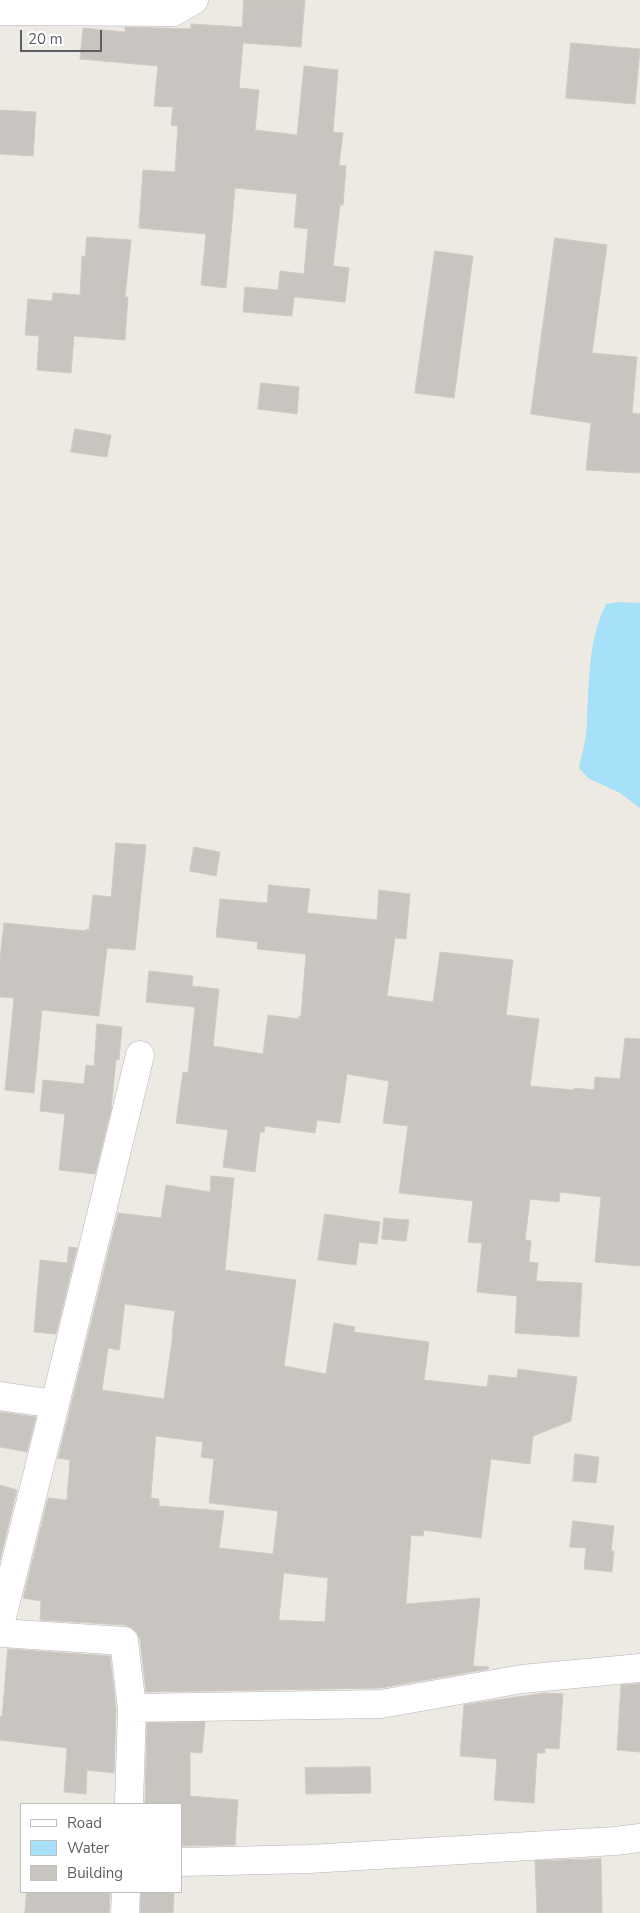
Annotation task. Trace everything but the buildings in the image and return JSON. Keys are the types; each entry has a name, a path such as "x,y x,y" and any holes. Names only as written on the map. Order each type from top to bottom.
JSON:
{"street":[{"path":"0,11 174,12 194,0"},
{"path":"0,1625 140,1055"},
{"path":"0,1396 55,1404"},
{"path":"0,1633 124,1640 132,1708 129,1803"},
{"path":"132,1708 381,1704 522,1679 640,1668"},
{"path":"182,1862 319,1858 640,1838"},
{"path":"126,1893 126,1913"}],"water":[{"path":"619,602 640,603 640,808 620,793 588,778 579,768 586,734 590,662 596,632 606,604"}]}
